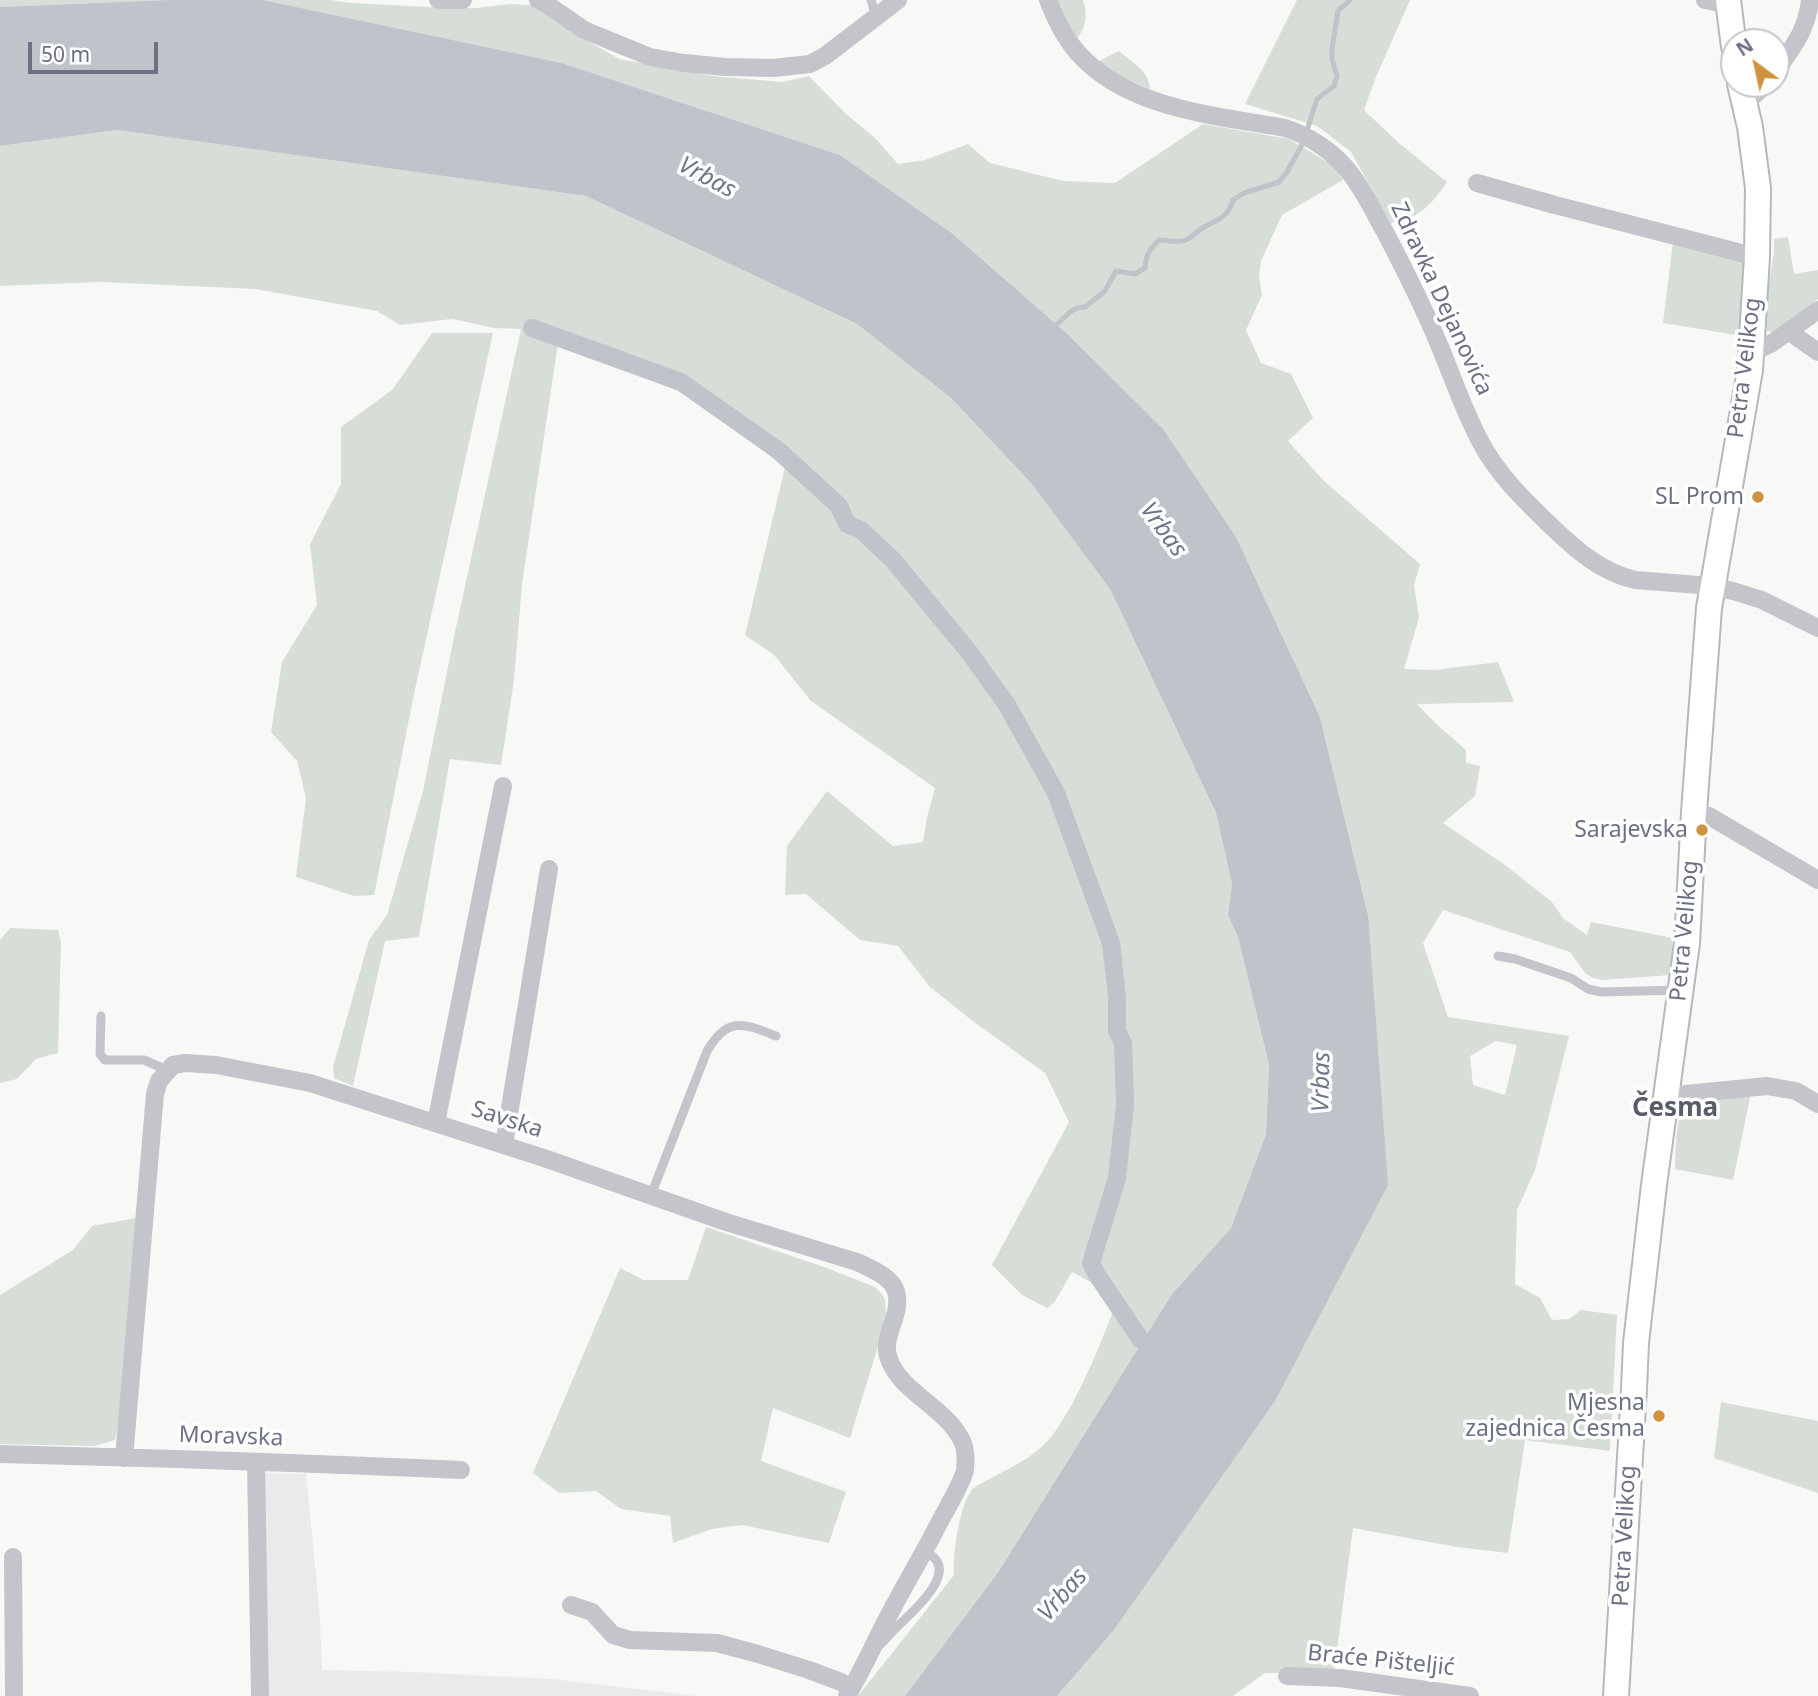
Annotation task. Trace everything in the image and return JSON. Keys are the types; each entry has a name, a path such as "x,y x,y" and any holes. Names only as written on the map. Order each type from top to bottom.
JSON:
{"street":[{"path":"439,0 463,0"},
{"path":"538,0 584,30 650,57 726,67 773,68 810,64 825,56 873,8 898,0"},
{"name":"Zdravka Dejanovića","path":"1048,0 1056,19 1076,51 1102,76 1118,86 1174,107 1285,128 1306,137 1336,158 1350,172 1414,288 1479,440 1493,464 1507,482 1570,544 1604,569 1635,580 1712,586 1762,600 1818,628"},
{"path":"1790,50 1803,30 1810,0"},
{"path":"1721,2 1729,28"},
{"name":"Petra Velikog","path":"1616,1696 1636,1343 1688,932 1694,812 1712,586 1751,353 1758,188 1744,98"},
{"path":"1477,183 1757,257"},
{"path":"1751,353 1773,343 1818,310"},
{"path":"1788,331 1818,352"},
{"path":"436,1123 503,786"},
{"path":"1694,812 1709,816 1818,880"},
{"path":"504,1145 549,869"},
{"name":"Savska","path":"167,1070 173,1065 185,1063 216,1065 310,1083 504,1145 726,1222 857,1262 890,1281 898,1296 898,1310 889,1335 888,1357 898,1377 951,1425 961,1439 965,1454 965,1471 849,1692"},
{"path":"124,1458 155,1094 159,1081 167,1070"},
{"path":"1666,1096 1767,1086 1796,1091 1818,1104"},
{"name":"Moravska","path":"0,1454 461,1470"},
{"path":"256,1463 260,1696"},
{"path":"13,1557 15,1696"},
{"path":"571,1605 592,1612 613,1635 630,1640 717,1643 809,1670 841,1682 849,1692"},
{"name":"Braće Pišteljić","path":"1287,1676 1340,1678 1470,1696"}],"lane":[{"path":"1498,956 1571,978 1588,989 1601,992 1681,990"},
{"path":"101,1016 100,1054 105,1060 144,1060 167,1070"},
{"path":"652,1195 714,1039 722,1031 742,1025 776,1037"}],"shaded area":[{"path":"0,0 167,0 0,7"},
{"path":"263,0 329,0 451,8 530,5 542,9 578,35 619,59 713,76 782,82 809,76 846,114 875,138 898,164 925,160 968,144 990,163 1063,181 1115,183 1203,124 1289,139 1334,166 1343,180 1282,215 1261,261 1259,276 1262,295 1246,330 1261,363 1291,374 1313,418 1288,441 1324,481 1420,564 1414,585 1419,618 1404,669 1435,670 1498,662 1514,702 1417,704 1466,750 1466,763 1480,766 1475,796 1443,823 1505,865 1552,902 1563,918 1587,935 1591,922 1673,938 1670,975 1603,980 1585,973 1570,952 1443,910 1423,943 1448,1017 1569,1036 1535,1170 1517,1210 1515,1284 1540,1298 1552,1320 1569,1319 1581,1310 1617,1315 1610,1451 1525,1440 1508,1553 1457,1547 1353,1528 1334,1673 1265,1673 1233,1696 1057,1696 1114,1630 1269,1409 1368,915 1320,717 1236,537 1064,331 953,234 840,155 562,63","holes":["1496,1041 1517,1045 1505,1095 1473,1085 1470,1056"]},
{"path":"1054,0 1083,0 1085,20 1078,38 1061,16"},
{"path":"1297,0 1410,0 1364,110 1447,182 1432,201 1412,217 1397,219 1391,224 1351,152 1317,126 1245,104"},
{"path":"1119,51 1139,67 1149,82 1150,89 1117,75 1097,62"},
{"path":"117,130 586,196 857,324 951,398 1031,483 1110,589 1216,813 1232,884 1228,915 1238,937 1269,1065 1266,1134 1231,1228 1172,1294 999,1571 905,1696 858,1696 954,1575 958,1529 969,1494 974,1488 1034,1453 1054,1433 1074,1401 1119,1297 1072,1272 1054,1303 1047,1308 1022,1295 992,1265 1069,1122 1045,1073 930,987 898,946 860,940 806,894 785,895 787,846 827,791 893,846 923,842 935,788 811,701 774,655 745,635 785,467 688,395 558,343 522,584 514,680 501,765 450,759 419,937 385,941 353,1086 334,1078 333,1067 369,940 387,915 423,791 521,329 494,328 452,319 400,325 377,311 255,289 101,282 0,286 0,146"},
{"path":"1788,237 1794,274 1818,270 1818,299 1772,332 1766,331 1763,321 1774,239"},
{"path":"1673,242 1745,262 1742,336 1663,323"},
{"path":"432,333 493,333 414,694 374,895 354,896 296,877 306,798 297,761 271,732 282,662 317,605 310,544 341,484 341,427 392,390"},
{"path":"10,928 58,930 61,942 58,1053 36,1059 17,1079 0,1083 0,940"},
{"path":"1751,1093 1733,1180 1675,1169 1680,1115 1688,1104 1704,1098"},
{"path":"136,1218 119,1423 115,1440 94,1446 0,1444 0,1295 73,1250 92,1226"},
{"path":"706,1227 875,1287 885,1300 887,1326 879,1343 850,1438 773,1408 761,1461 846,1492 829,1543 742,1525 712,1529 673,1543 670,1516 621,1509 596,1491 559,1493 533,1473 620,1268 644,1280 688,1280"},
{"path":"1721,1402 1818,1421 1818,1493 1714,1458"},
{"path":"265,1473 306,1474 320,1617 322,1670 553,1679 697,1696 262,1696"}],"water":[{"name":"Vrbas","path":"167,0 263,0 562,63 840,155 953,234 1064,331 1163,429 1236,537 1320,717 1368,915 1388,1185 1275,1401 1114,1630 1057,1696 905,1696 999,1571 1172,1294 1231,1228 1266,1134 1269,1065 1238,937 1228,915 1232,884 1216,813 1110,589 1031,483 951,398 857,324 586,196 117,130 0,146 0,7"}],"waterway":[{"path":"1053,328 1070,312 1085,307 1105,291 1116,271 1135,274 1145,268 1149,252 1159,240 1177,242 1188,239 1224,215 1233,200 1244,193 1279,182 1303,143 1317,99 1334,86 1337,76 1332,49 1338,11 1350,0"},
{"path":"532,328 681,382 779,451 839,506 847,524 861,530 893,560 969,652 1007,705 1056,793 1111,943 1117,997 1117,1031 1123,1043 1125,1104 1117,1178 1091,1263 1141,1340"}],"place":[{"name":"SL Prom","path":"1758,497"},
{"name":"Sarajevska","path":"1702,830"},
{"name":"Mjesna zajednica Česma","path":"1659,1416"}],"district":[{"name":"Česma","path":"1675,1109"}]}
